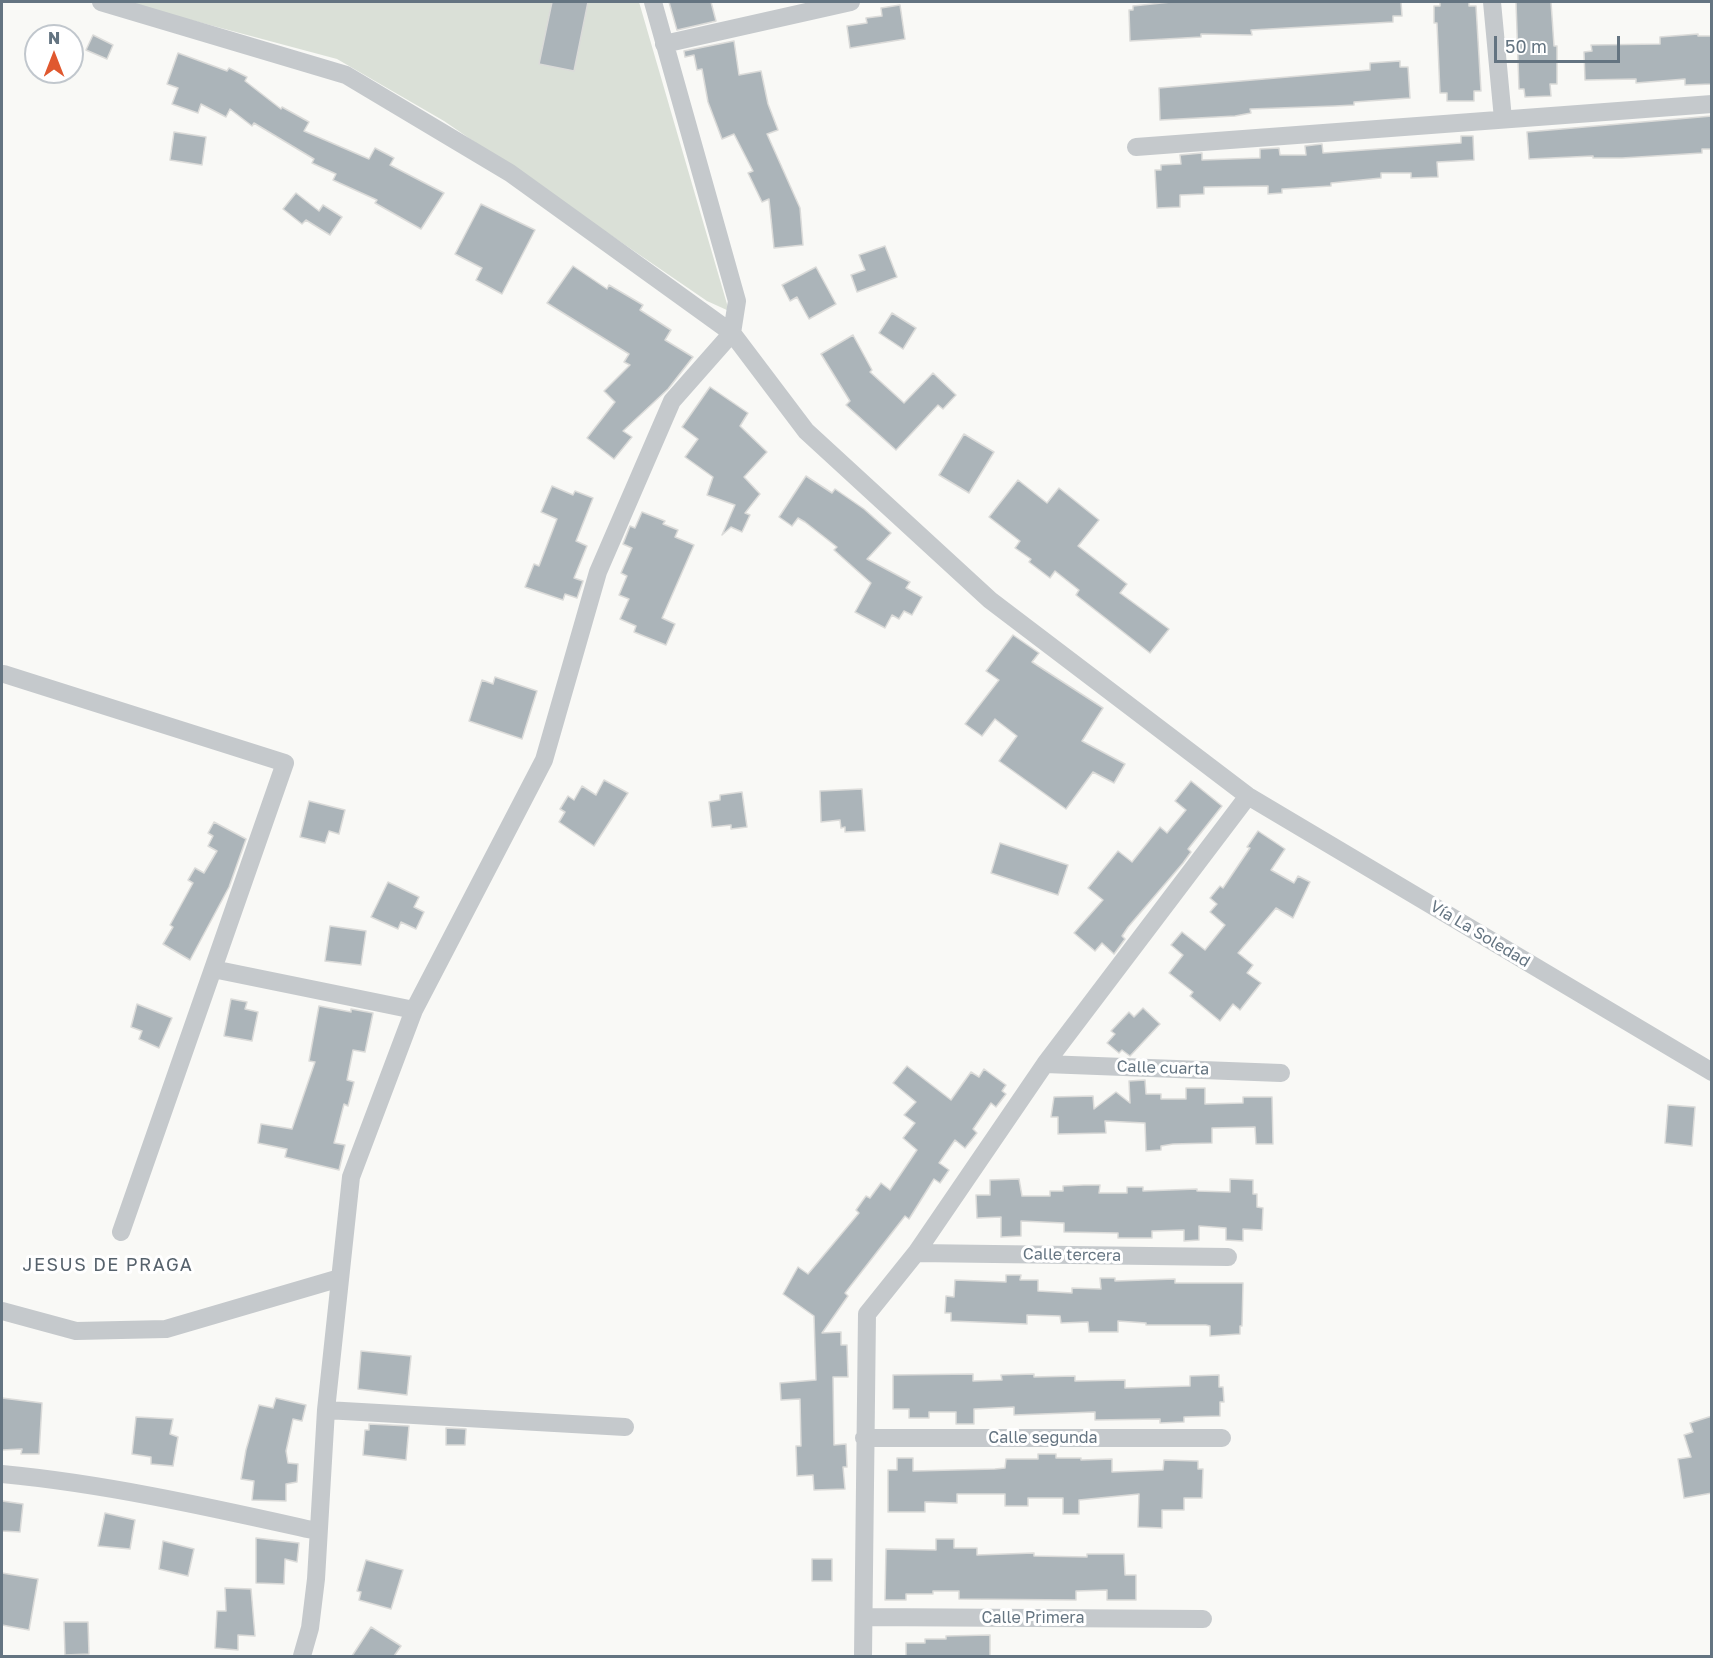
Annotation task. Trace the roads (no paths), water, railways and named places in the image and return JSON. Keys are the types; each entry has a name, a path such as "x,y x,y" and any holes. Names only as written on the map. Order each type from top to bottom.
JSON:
{"street":[{"name":"Vía La Soledad","path":"101,2 346,75 510,173 732,333 806,431 990,600 1248,796 1712,1072"},
{"path":"302,1656 310,1629 314,1599 326,1410 351,1177 414,1010 544,760 598,572 672,401 732,333 736,301 653,2"},
{"path":"664,44 851,2"},
{"path":"1492,2 1503,119"},
{"path":"1136,147 1712,104"},
{"path":"4,674 285,763 121,1232"},
{"path":"863,1656 867,1314 916,1253 1045,1064 1248,796"},
{"path":"213,969 414,1010"},
{"name":"Calle cuarta","path":"1045,1064 1281,1073"},
{"name":"Calle tercera","path":"916,1253 1228,1257"},
{"path":"2,1311 76,1332 166,1329 340,1278"},
{"path":"326,1410 626,1427"},
{"name":"Calle segunda","path":"864,1438 1222,1438"},
{"path":"2,1474 68,1481 224,1510 317,1531"},
{"name":"Calle Primera","path":"864,1617 1203,1619"}],"district":[{"name":"JESUS DE PRAGA","path":"108,1265"}]}
